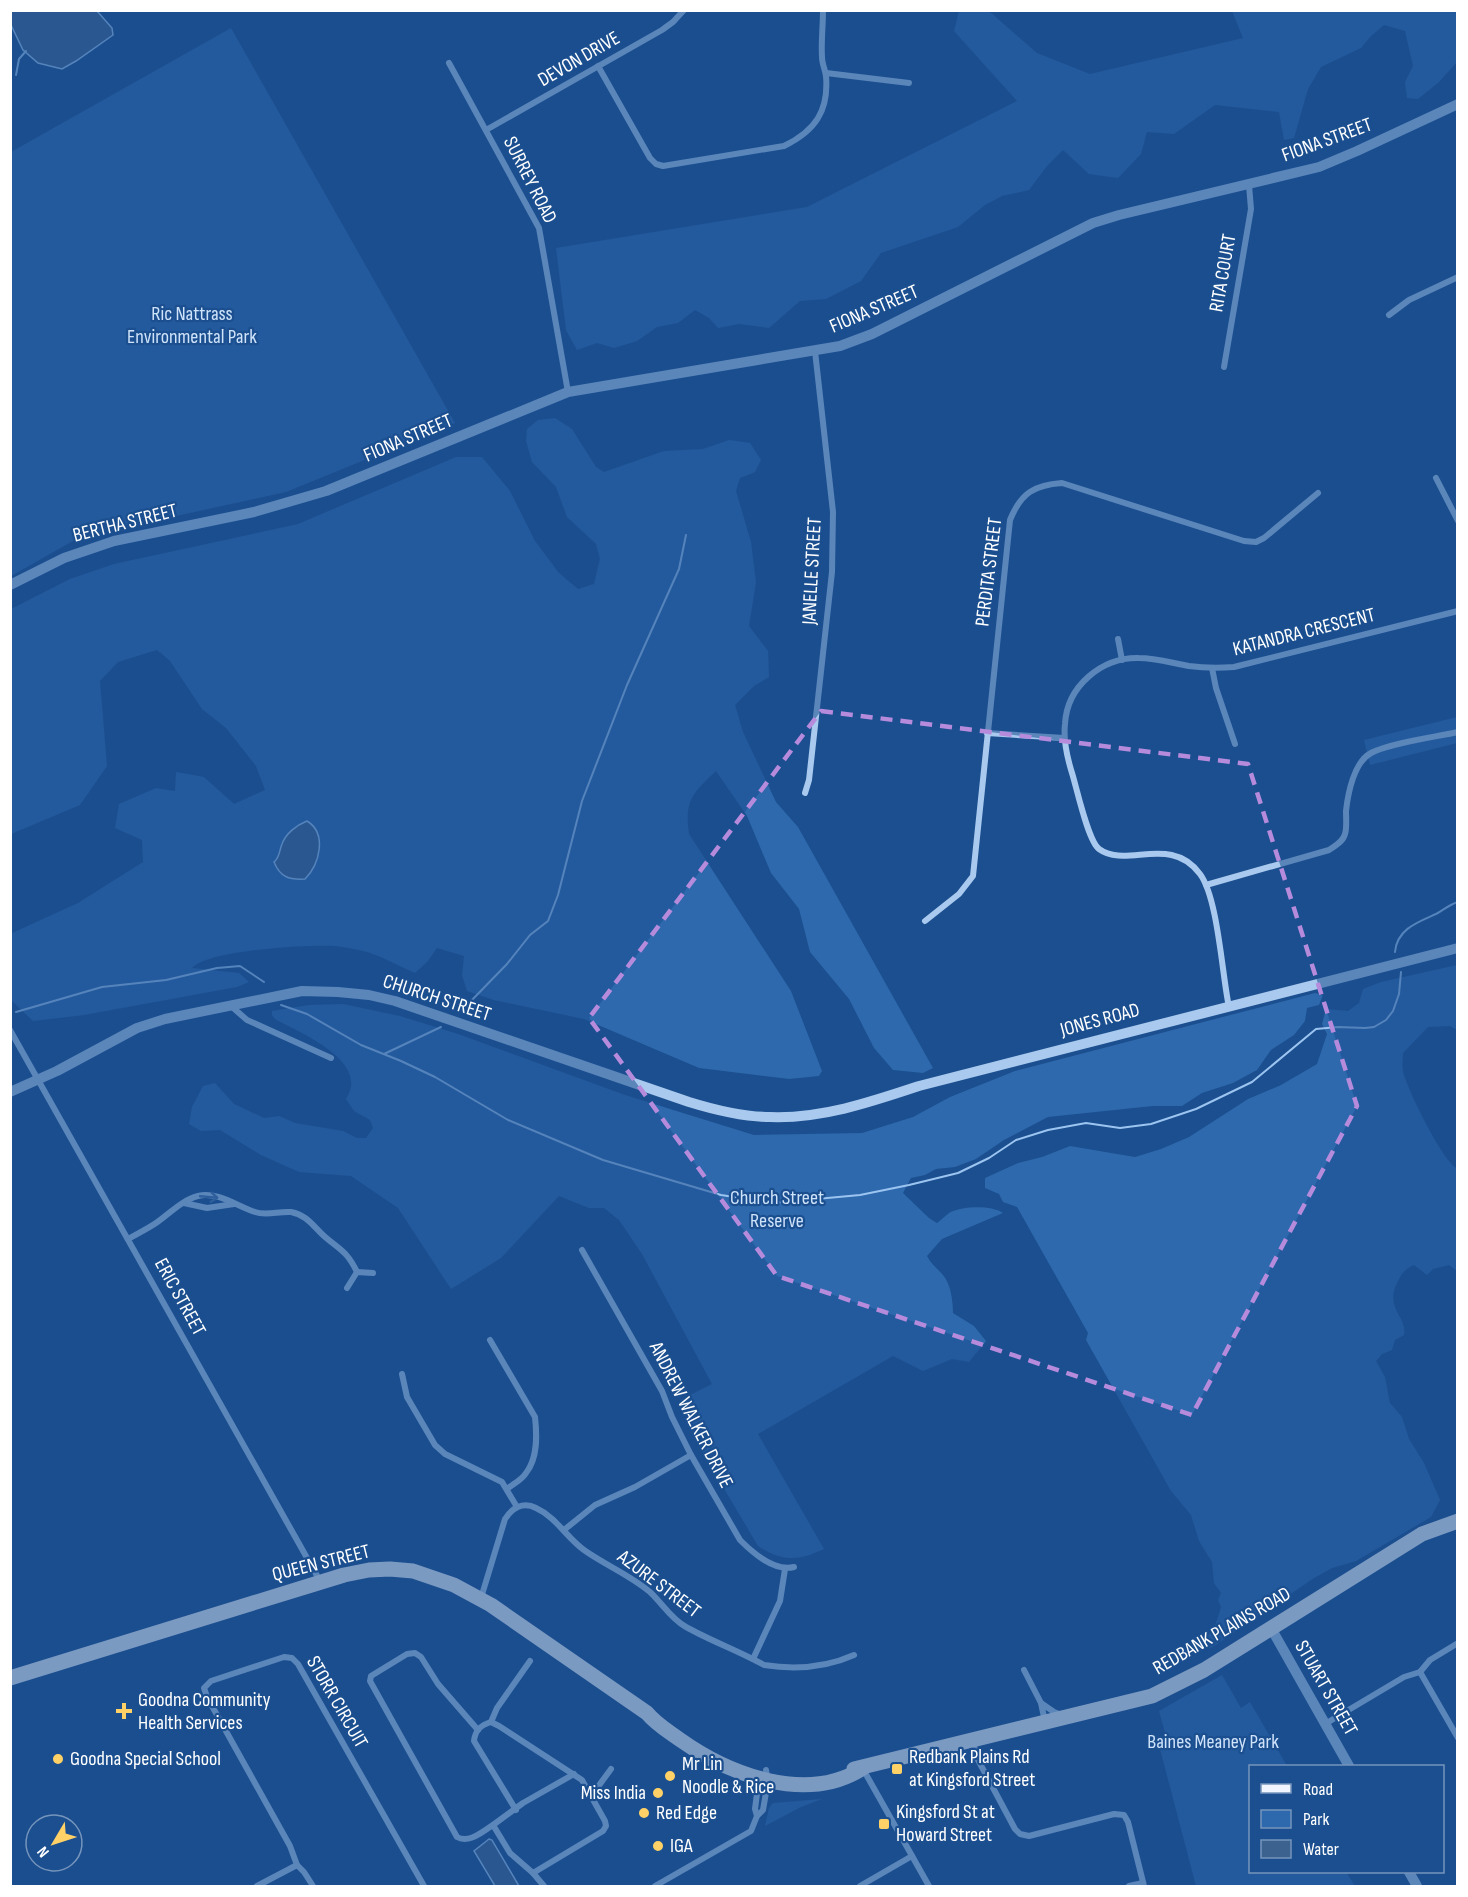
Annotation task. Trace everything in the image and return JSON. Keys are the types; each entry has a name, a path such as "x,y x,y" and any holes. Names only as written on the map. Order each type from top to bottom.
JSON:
{"main road":[{"name":"REDBANK PLAINS ROAD","path":"921,1754 1152,1696 1175,1686 1422,1534 1458,1521"},
{"name":"QUEEN STREET","path":"10,1678 320,1581 369,1570 413,1571 445,1581 481,1598 647,1713 657,1716 728,1760 764,1776 787,1784 816,1783 848,1778 863,1768 921,1754"}],"street":[{"name":"DEVON DRIVE","path":"486,130 662,30 684,10"},
{"path":"598,66 650,158 656,164 663,166 784,146 812,129 822,112 826,86 826,73 822,59 823,10"},
{"name":"SURREY ROAD","path":"449,63 539,228 568,393"},
{"path":"826,73 909,83"},
{"name":"FIONA STREET","path":"254,513 326,491 568,393 840,346 872,334 1093,224 1119,215 1319,167 1458,104"},
{"name":"RITA COURT","path":"1224,367 1251,209 1249,185"},
{"path":"1389,315 1409,300 1458,278"},
{"name":"JANELLE STREET","path":"805,793 809,780 832,572 833,512 815,351"},
{"path":"1436,478 1458,521"},
{"name":"PERDITA STREET","path":"925,921 959,894 973,876 1010,520 1016,505 1032,490 1046,484 1062,483 1244,542 1256,542 1264,538 1318,493"},
{"name":"BERTHA STREET","path":"10,585 64,558 114,541 254,513"},
{"name":"KATANDRA CRESCENT","path":"1229,1007 1212,908 1202,876 1193,866 1179,857 1163,854 1114,855 1107,854 1094,845 1064,738 1069,705 1076,691 1087,677 1105,665 1122,660 1139,658 1212,668 1234,668 1458,611"},
{"path":"1118,639 1122,660"},
{"path":"1212,668 1216,688 1235,744"},
{"path":"1206,885 1329,850 1345,835 1346,808 1358,767 1364,758 1372,752 1397,745 1458,732"},
{"path":"987,733 1064,738"},
{"name":"JONES ROAD","path":"751,1116 796,1117 832,1112 919,1086 1458,948"},
{"name":"CHURCH STREET","path":"10,1092 39,1080 137,1028 165,1019 302,991 338,992 369,995 395,1001 688,1102 720,1111 751,1116"},
{"path":"231,1005 247,1020 331,1058"},
{"name":"ERIC STREET","path":"10,1029 320,1581"},
{"path":"128,1239 184,1203 197,1196 207,1195 261,1214 290,1212 301,1215 342,1249 357,1272"},
{"path":"184,1203 207,1208 235,1204"},
{"name":"ANDREW WALKER DRIVE","path":"582,1250 662,1391 691,1455 740,1540 750,1551 785,1569"},
{"path":"357,1272 374,1273"},
{"path":"347,1288 357,1272"},
{"path":"490,1340 534,1417 537,1431 534,1459 525,1475 507,1489"},
{"path":"402,1374 407,1397 440,1450 497,1479 507,1489 517,1507 511,1510 506,1519 481,1598"},
{"path":"564,1530 595,1505 634,1487 691,1455"},
{"name":"AZURE STREET","path":"517,1507 536,1508 564,1530 581,1548 651,1593 666,1611 684,1626 764,1665 802,1668 835,1664 854,1655"},
{"path":"753,1659 780,1601 785,1569 794,1567"},
{"name":"STUART STREET","path":"1271,1628 1348,1765"},
{"path":"1325,1724 1404,1677 1420,1672 1430,1660 1458,1643"},
{"path":"478,1730 438,1684 421,1657 415,1653 408,1654 371,1676 370,1681 458,1837 462,1840 493,1825 574,1774"},
{"name":"STORR CIRCUIT","path":"313,1887 297,1864 290,1846 204,1688 211,1681 284,1658 292,1658 298,1664 424,1887"},
{"path":"491,1722 497,1708 530,1660"},
{"path":"1024,1670 1041,1702 1044,1717 1036,1725"},
{"path":"1420,1672 1458,1738"},
{"path":"1041,1702 1054,1712 1069,1718"},
{"path":"516,1810 474,1741 478,1730 484,1724 491,1722 574,1774 586,1784 605,1821 606,1826 603,1831 533,1873"},
{"path":"973,1741 977,1758 1015,1829 1020,1834 1029,1836 1114,1814 1124,1815 1128,1822 1144,1885 1129,1887"},
{"path":"863,1768 929,1887"},
{"path":"592,1795 611,1769"},
{"path":"656,1887 751,1831 757,1816 763,1810 764,1776"},
{"path":"493,1825 510,1852 533,1873 544,1887"},
{"path":"860,1887 912,1856"},
{"path":"256,1887 297,1864"},
{"path":"1410,1873 1417,1887"}],"highlighted area":[{"path":"821,711 1248,764 1357,1106 1192,1415 777,1276 589,1018"}],"green space":[{"path":"959,11 989,11 1037,53 1090,74 1243,38 1232,11 1457,11 1457,62 1439,82 1418,99 1407,98 1405,82 1413,66 1405,31 1384,25 1361,48 1321,67 1308,89 1294,138 1284,140 1279,112 1215,105 1174,134 1147,132 1141,154 1118,178 1089,174 1063,150 1047,166 1029,190 1002,196 985,205 958,227 881,253 861,281 826,299 800,301 769,328 739,324 718,328 709,318 695,310 678,323 657,327 637,341 614,348 597,343 577,350 566,330 556,248 807,207 1017,101 954,31"},
{"name":"Ric Nattrass Environmental Park","path":"231,28 455,423 286,492 80,537 11,576 11,152"},
{"path":"555,418 572,429 596,467 604,472 664,451 703,449 729,440 750,443 761,460 755,472 740,478 736,491 751,542 756,582 749,626 768,651 769,677 754,686 735,705 743,732 776,802 798,827 933,1068 923,1073 893,1070 874,1048 849,999 810,952 799,909 771,873 747,816 716,771 701,785 689,805 689,834 791,991 822,1071 819,1076 789,1079 699,1068 584,1019 494,1000 467,991 462,975 464,956 437,948 428,961 415,973 373,954 336,946 260,949 217,957 201,962 192,968 239,973 249,982 237,987 84,1015 33,1021 11,1000 10,934 78,903 143,862 142,840 115,828 119,804 156,788 175,791 176,772 204,777 234,804 265,790 256,766 226,728 202,709 170,661 157,650 118,662 100,681 107,766 80,805 11,834 11,609 70,579 114,564 298,524 456,457 482,457 510,491 535,541 559,573 578,589 594,584 600,559 596,544 567,517 556,487 532,462 526,441 527,429 538,420","holes":["302,823 311,823 318,833 320,842 315,865 305,879 286,877 274,862 282,843"]},
{"path":"1457,717 1457,743 1370,765 1364,740"},
{"path":"1457,965 1457,1030 1450,1026 1428,1027 1403,1053 1403,1071 1426,1124 1451,1163 1457,1168 1457,1271 1449,1265 1433,1269 1427,1275 1414,1265 1404,1272 1399,1278 1393,1298 1403,1323 1404,1335 1395,1340 1392,1350 1382,1354 1376,1361 1385,1377 1390,1403 1402,1417 1409,1439 1424,1463 1440,1500 1431,1517 1356,1561 1332,1568 1314,1578 1214,1646 1195,1654 1190,1649 1211,1632 1221,1607 1218,1600 1221,1593 1214,1583 1212,1562 1199,1541 1191,1515 1171,1491 1086,1340 1088,1333 1017,1207 1003,1202 999,1194 985,1188 985,1178 1018,1163 1070,1146 1135,1157 1189,1137 1248,1099 1281,1085 1317,1064 1327,1034 1322,1024 1326,1009 1348,1011 1359,1003 1363,989 1381,982"},
{"name":"Church Street Reserve","path":"1315,993 1323,995 1319,1005 1307,1008 1305,1021 1294,1035 1271,1050 1257,1070 1233,1083 1202,1093 1182,1106 1153,1106 1048,1117 1004,1140 976,1159 911,1178 903,1193 937,1223 949,1213 961,1209 976,1207 998,1210 1003,1213 942,1239 927,1256 948,1283 953,1313 974,1326 986,1341 969,1362 952,1359 923,1371 893,1356 758,1434 824,1549 798,1558 775,1555 758,1546 700,1448 680,1400 712,1384 642,1254 619,1220 604,1208 589,1208 559,1196 501,1258 451,1289 398,1208 351,1176 299,1172 261,1155 220,1130 201,1131 189,1124 192,1107 203,1086 215,1083 234,1104 264,1118 279,1116 295,1123 343,1131 357,1138 366,1138 373,1128 370,1120 354,1111 346,1099 351,1085 349,1072 341,1061 315,1040 275,1019 272,1015 272,1011 309,1005 343,1004 400,1016 458,1034 625,1095 754,1135 862,1133 913,1117 950,1097 1015,1071"},
{"name":"Baines Meaney Park","path":"1222,1675 1241,1708 1250,1702 1286,1765 1249,1765 1249,1873 1347,1873 1355,1886 1196,1886 1160,1749 1169,1747 1159,1711"},
{"path":"822,1799 765,1826 769,1808 773,1803"}],"water":[{"path":"11,10 97,11 112,28 113,35 62,69 38,63 23,50 11,25"},
{"path":"307,821 318,834 317,858 305,879 290,878 279,871 274,862 286,836"},
{"path":"489,1839 492,1840 519,1886 495,1886 474,1851"}],"waterway":[{"path":"16,75 19,59 26,51"},
{"path":"470,1002 507,964 530,935 548,921 558,895 582,801 627,685 679,569 686,535"},
{"path":"1395,952 1400,937 1410,927 1458,902"},
{"path":"16,1012 102,987 166,980 217,968 240,966 264,982"},
{"path":"281,1005 307,1014 361,1045 435,1077 508,1120 603,1160 721,1195 773,1203 860,1195 909,1185 958,1173 989,1158 1016,1140 1048,1130 1086,1123 1120,1128 1151,1124 1196,1109 1252,1082 1316,1029 1374,1027 1386,1020 1393,1011 1399,994 1401,972"},
{"path":"384,1054 441,1027"}],"place":[{"name":"Goodna Community Health Services","path":"124,1711"},
{"name":"Goodna Special School","path":"58,1759"},
{"name":"Redbank Plains Rd at Kingsford Street","path":"897,1769"},
{"name":"Mr Lin Noodle & Rice","path":"670,1776"},
{"name":"Miss India","path":"658,1793"},
{"name":"Red Edge","path":"644,1813"},
{"name":"Kingsford St at Howard Street","path":"884,1824"},
{"name":"IGA","path":"658,1846"}]}
